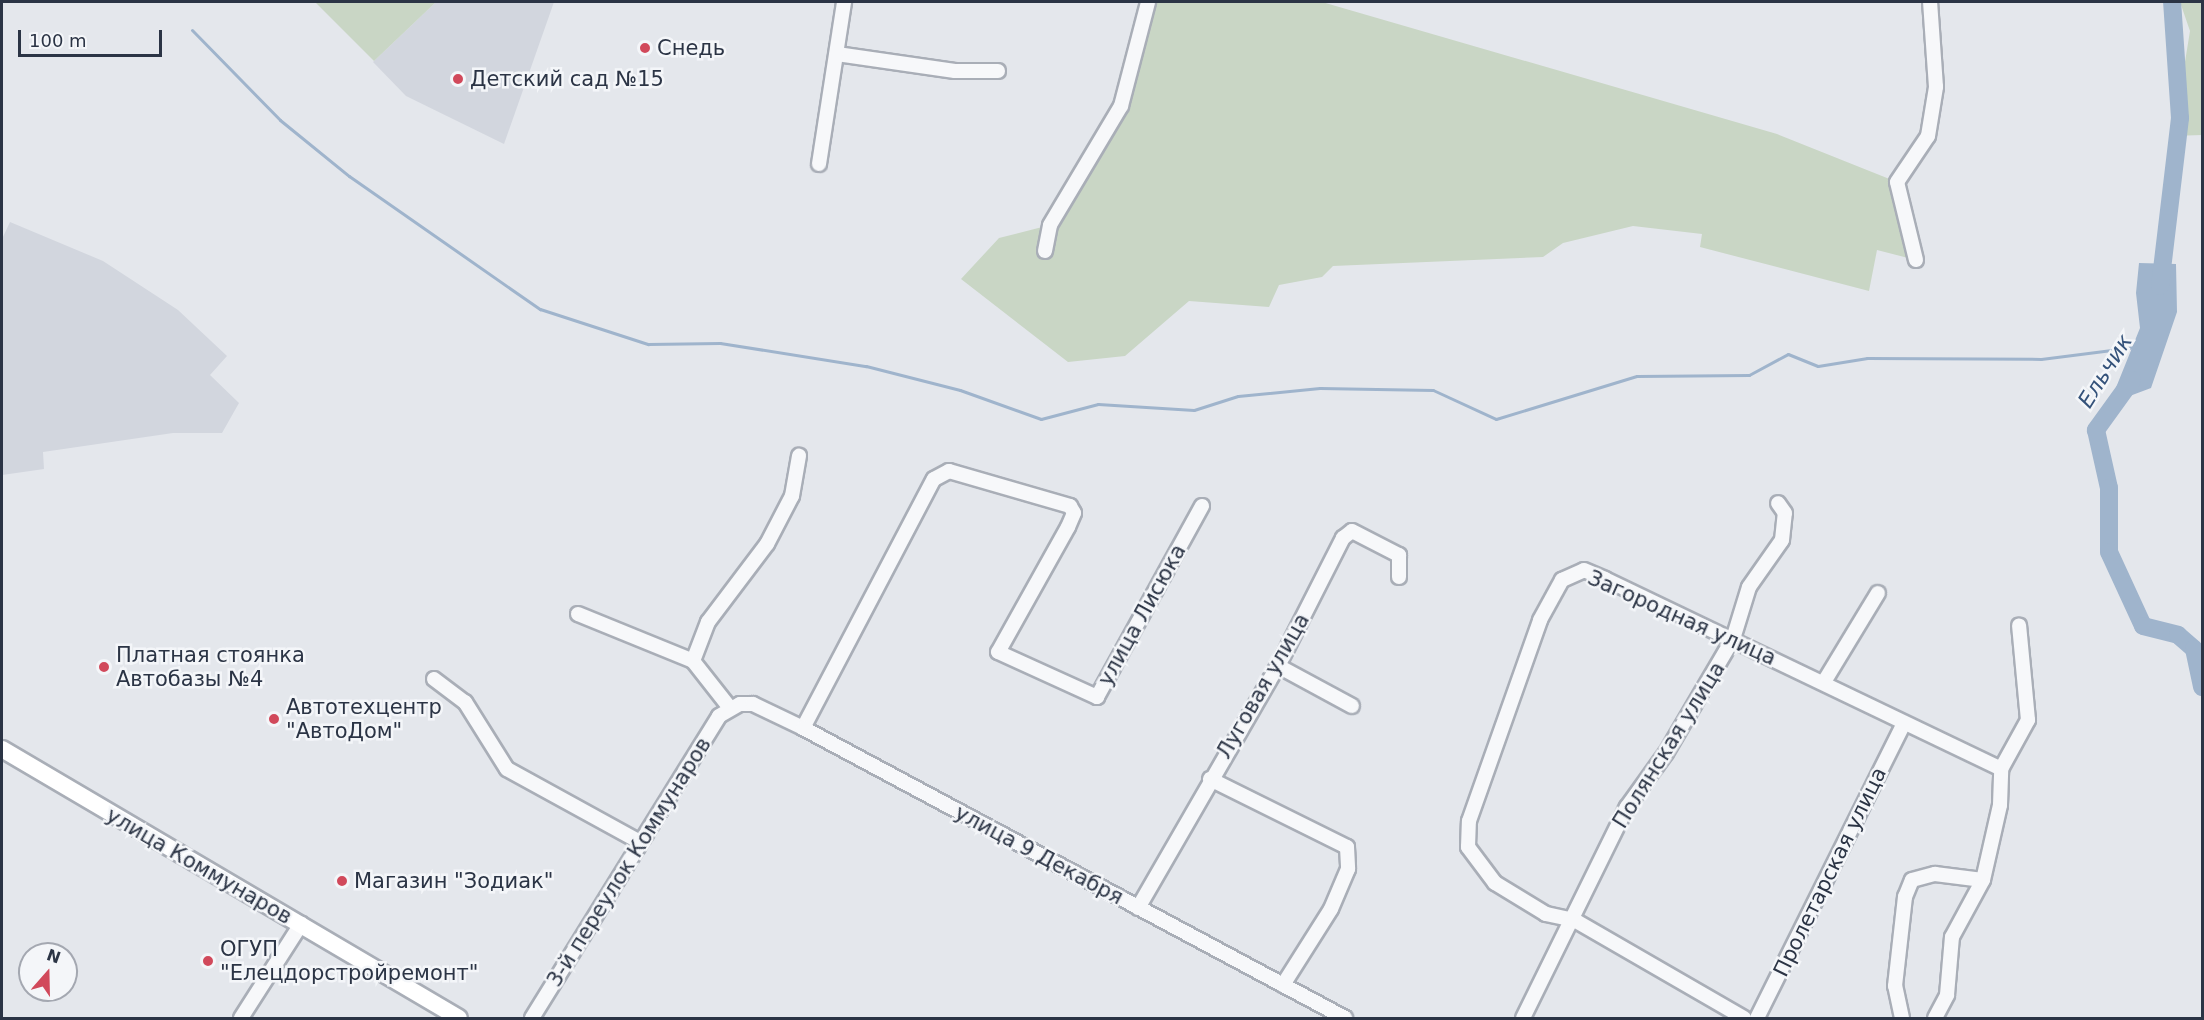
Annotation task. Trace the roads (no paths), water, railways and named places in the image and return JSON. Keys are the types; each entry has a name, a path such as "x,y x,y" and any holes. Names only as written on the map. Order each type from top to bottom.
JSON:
{"main road":[{"name":"улица Коммунаров","path":"2,749 459,1018"}],"street":[{"path":"819,164 844,2"},
{"path":"1045,251 1050,225 1120,106 1148,2"},
{"path":"1916,260 1897,182 1928,136 1936,87 1930,2"},
{"path":"837,54 955,71 999,71"},
{"path":"693,661 708,621 767,544 792,496 799,456"},
{"name":"улица Лисюка","path":"803,728 934,479 949,471 1065,501 1074,513 998,652 1097,697 1202,506"},
{"name":"Полянская улица","path":"1523,1018 1574,920 1627,807 1666,753 1733,639 1749,587 1782,540 1785,513 1778,503"},
{"name":"Луговая улица","path":"1138,908 1210,779 1278,666 1343,538 1352,531 1399,555 1398,577"},
{"name":"Загородная улица","path":"1574,920 1546,914 1495,884 1468,847 1469,821 1540,620 1562,580 1584,570 1824,682 1903,725 2001,769"},
{"path":"1824,682 1878,593"},
{"path":"578,614 693,661 730,708"},
{"path":"1935,1018 1947,995 1952,937 1983,880 2001,805 2001,769 2028,720 2019,625"},
{"path":"1278,666 1352,706"},
{"path":"434,679 465,702 507,769 640,842"},
{"name":"улица 9 Декабря","path":"730,708 753,704 803,728 1345,1018"},
{"name":"3-й переулок Коммунаров","path":"532,1018 640,842 730,708"},
{"name":"Пролетарская улица","path":"1757,1018 1903,725"},
{"path":"1210,779 1347,847 1348,869 1331,909 1283,985"},
{"path":"1902,1018 1895,986 1905,897 1912,880 1935,874 1983,880"},
{"path":"1574,920 1744,1018"},
{"path":"241,1018 301,924"}],"water":[{"path":"2139,263 2176,264 2177,312 2151,388 2119,400 2113,395 2140,328 2136,293"}],"waterway":[{"name":"Ельчик","path":"2160,286 2180,118 2172,2"},
{"path":"192,30 280,120 349,176 540,309 648,344 720,343 866,366 960,390 1041,419 1098,404 1194,410 1238,396 1320,388 1433,390 1496,419 1637,376 1749,375 1788,354 1818,366 1867,358 2041,359 2135,347"},
{"name":"Ельчик","path":"2132,380 2096,430 2109,488 2109,552 2143,626 2178,635 2194,649 2202,687"}],"place":[{"name":"Снедь","path":"645,48"},
{"name":"Детский сад №15","path":"458,79"},
{"name":"Платная стоянка Автобазы №4","path":"104,667"},
{"name":"Автотехцентр \"АвтоДом\"","path":"274,719"},
{"name":"Магазин \"Зодиак\"","path":"342,881"},
{"name":"ОГУП \"Елецдорстройремонт\"","path":"208,961"}]}
